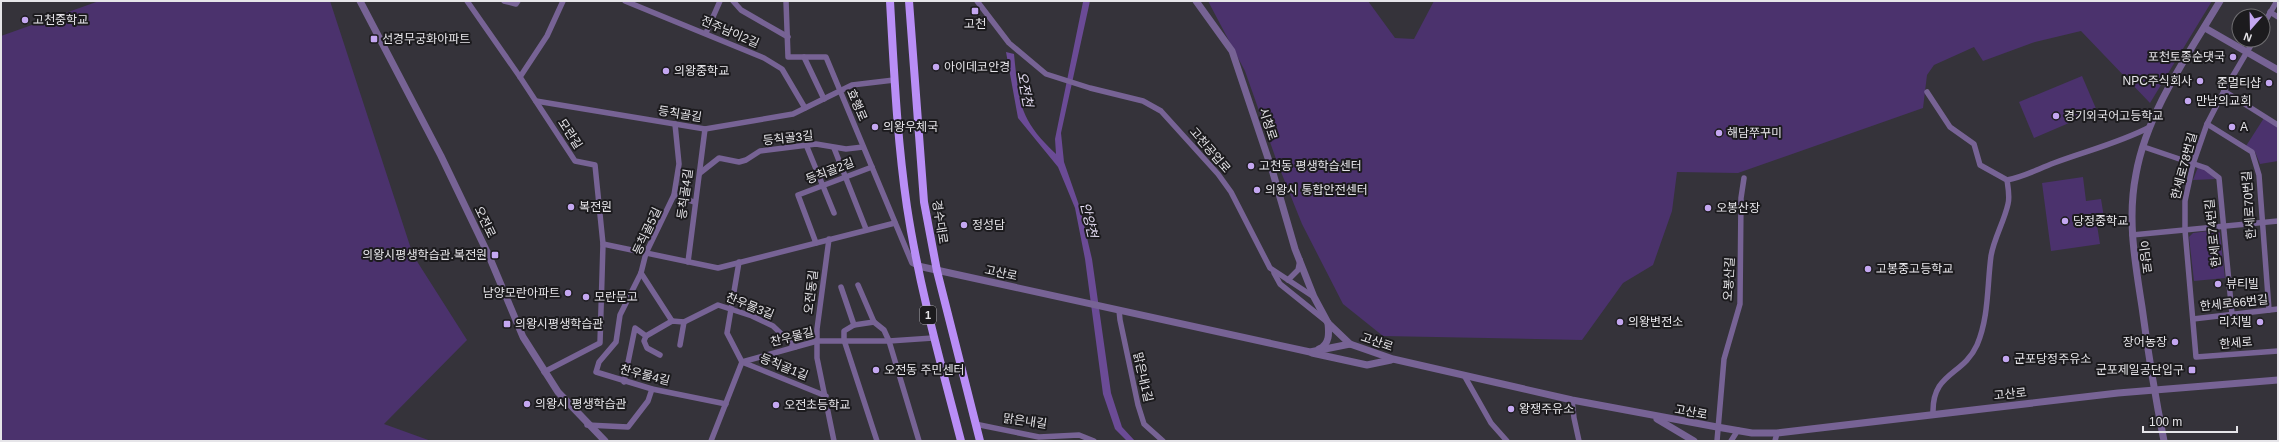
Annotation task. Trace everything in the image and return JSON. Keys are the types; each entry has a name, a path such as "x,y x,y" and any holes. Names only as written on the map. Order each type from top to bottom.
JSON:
{"main road":[{"name":"1","path":"890,1 894,80 906,200 933,338 961,441"},
{"name":"경수대로","path":"909,1 924,202 936,271 980,441"}],"street":[{"name":"오전로","path":"360,1 441,156 489,256 522,337 558,392 587,424 605,441"},
{"name":"모란길","path":"467,1 520,76 575,161 595,165 603,244 600,343 544,372"},
{"path":"504,1 516,4 518,1"},
{"path":"520,76 554,23 563,1"},
{"name":"전주남이2길","path":"625,1 764,58 782,69 805,108"},
{"path":"706,33 720,1"},
{"path":"733,1 741,10 788,37"},
{"name":"효행로","path":"786,1 788,57 826,57 839,92 912,263 918,266"},
{"name":"고천공업로","path":"977,1 1010,43 1046,74 1090,88 1143,101 1161,111 1218,174 1231,192 1280,284 1328,323"},
{"name":"시청로","path":"1196,1 1232,51 1300,260 1314,297 1328,323 1350,344"},
{"name":"이당로","path":"2164,441 2154,391 2132,235 2136,174 2150,128 2172,85 2220,1"},
{"path":"2271,10 2277,1"},
{"path":"2205,28 2248,51 2278,70"},
{"name":"한세로78번길","path":"2196,358 2185,230 2185,200 2193,164 2207,124 2224,91 2250,48"},
{"path":"804,57 824,99"},
{"name":"등칙골길","path":"536,101 705,129 793,114 852,85 894,80"},
{"path":"2224,91 2278,125"},
{"path":"1927,92 1950,127 1974,144 1980,165 2007,180 2025,177 2054,163 2115,144 2150,128"},
{"name":"등칙골5길","path":"616,342 620,314 642,273 646,253 650,248 674,195 679,164 675,124"},
{"name":"한세로70번길","path":"2207,124 2252,152 2255,156 2258,175 2269,310"},
{"name":"등칙골4길","path":"688,262 694,202 700,173 705,129"},
{"name":"등칙골3길","path":"700,173 719,158 739,162 760,151 807,147 816,144 834,148 863,147"},
{"path":"807,147 834,213"},
{"path":"2144,147 2193,164"},
{"path":"834,148 866,229"},
{"name":"한세로74번길","path":"2193,164 2212,171 2219,178 2232,314"},
{"name":"등칙골2길","path":"816,243 798,195 872,167"},
{"name":"오봉산길","path":"1717,441 1724,359 1740,304 1742,229 1741,198 1744,178"},
{"path":"1933,413 1935,392 1950,373 1967,361 1978,339 1989,296 1991,255 2009,202 2007,180"},
{"path":"674,195 694,202"},
{"path":"2132,235 2278,221"},
{"path":"603,244 718,268 866,229 895,223"},
{"name":"오전동길","path":"829,239 817,341 817,358 834,441"},
{"path":"1288,280 1298,270 1300,260"},
{"path":"718,261 718,268"},
{"name":"등칙골1길","path":"739,262 727,334 742,362 826,396"},
{"name":"고산로","path":"918,266 1310,352 1350,344 1393,359 1465,377 1654,416 1759,433 1777,433 1933,413 2278,380"},
{"path":"642,273 672,321"},
{"path":"1274,273 1288,280 1314,297"},
{"path":"858,285 874,322 884,330 889,341 919,441"},
{"path":"841,287 854,325"},
{"name":"찬우물3길","path":"684,322 718,305 773,326 795,348"},
{"name":"맑은내1길","path":"1116,309 1120,320 1138,405 1144,424 1163,441"},
{"name":"한세로66번길","path":"2193,319 2278,310"},
{"path":"660,355 647,348 644,341 646,336 672,321 684,322 680,345"},
{"path":"874,322 854,325 844,331 844,340 877,441"},
{"path":"1310,352 1324,347 1329,336 1328,323"},
{"path":"624,382 635,328 646,336"},
{"name":"찬우물길","path":"742,362 817,341 889,341 933,338"},
{"name":"찬우물4길","path":"616,342 599,362 596,372 652,390 726,404"},
{"name":"한세로","path":"2196,358 2278,351"},
{"path":"1310,352 1367,365 1393,359"},
{"path":"711,441 742,362"},
{"path":"1465,377 1491,423 1507,441"},
{"path":"587,424 628,427 648,401 652,390"},
{"path":"1572,400 1579,441"},
{"path":"1654,416 1694,441"},
{"name":"맑은내길","path":"975,424 1039,437 1079,435 1094,441"},
{"path":"1731,441 1738,430"},
{"path":"1775,441 1777,433"}],"shaded area":[{"path":"99,1 330,1 413,255 467,340 384,424 431,441 1,441 1,36"},
{"path":"1090,1 1061,133 1064,162 1080,208 1092,259 1111,393 1122,427 1135,441 1127,441 1115,429 1103,394 1085,259 1075,208 1058,167 1018,118 1006,52 1014,54 1017,85 1023,109 1028,120 1044,142 1056,154 1055,139 1083,2"},
{"path":"1208,1 1368,1 1395,38 1414,39 1434,1 2212,1 2150,103 2081,31 2035,42 1983,61 1974,47 1934,65 1927,75 1923,108 1738,173 1677,172 1672,211 1653,265 1623,283 1582,340 1383,336 1343,304 1302,224 1277,162 1245,71"},
{"path":"2082,76 2097,111 2034,138 2019,102"},
{"path":"2264,118 2278,127 2278,161 2260,164 2255,152 2246,146"},
{"path":"2198,167 2208,171 2215,179 2193,180"},
{"path":"2083,177 2086,201 2101,199 2105,224 2097,225 2100,244 2051,251 2042,183"},
{"path":"2216,230 2220,233 2225,278 2194,281 2189,237 2193,233"}],"place":[{"name":"고천","path":"975,11"},
{"name":"고천중학교","path":"25,20"},
{"name":"선경무궁화아파트","path":"374,39"},
{"name":"포천토종순댓국","path":"2233,57"},
{"name":"아이데코안경","path":"936,67"},
{"name":"의왕중학교","path":"666,71"},
{"name":"NPC주식회사","path":"2200,81"},
{"name":"준멀티샵","path":"2269,83"},
{"name":"만남의교회","path":"2188,101"},
{"name":"경기외국어고등학교","path":"2056,116"},
{"name":"의왕우체국","path":"875,127"},
{"name":"A","path":"2232,127"},
{"name":"해담쭈꾸미","path":"1719,133"},
{"name":"고천동 평생학습센터","path":"1251,166"},
{"name":"의왕시 통합안전센터","path":"1257,190"},
{"name":"복전원","path":"571,207"},
{"name":"오봉산장","path":"1708,208"},
{"name":"당정중학교","path":"2065,221"},
{"name":"정성담","path":"964,225"},
{"name":"의왕시평생학습관.복전원","path":"495,255"},
{"name":"고봉중고등학교","path":"1868,269"},
{"name":"뷰티빌","path":"2218,284"},
{"name":"남양모란아파트","path":"568,293"},
{"name":"모란문고","path":"586,297"},
{"name":"의왕변전소","path":"1620,322"},
{"name":"리치빌","path":"2260,322"},
{"name":"의왕시평생학습관","path":"507,324"},
{"name":"장어농장","path":"2175,342"},
{"name":"군포당정주유소","path":"2006,359"},
{"name":"오전동 주민센터","path":"876,370"},
{"name":"군포제일공단입구","path":"2192,370"},
{"name":"의왕시 평생학습관","path":"527,404"},
{"name":"오전초등학교","path":"776,405"},
{"name":"왕쟁주유소","path":"1511,409"}],"water label":[{"name":"오전천","path":"1025,89"},
{"name":"안양천","path":"1089,220"}]}
